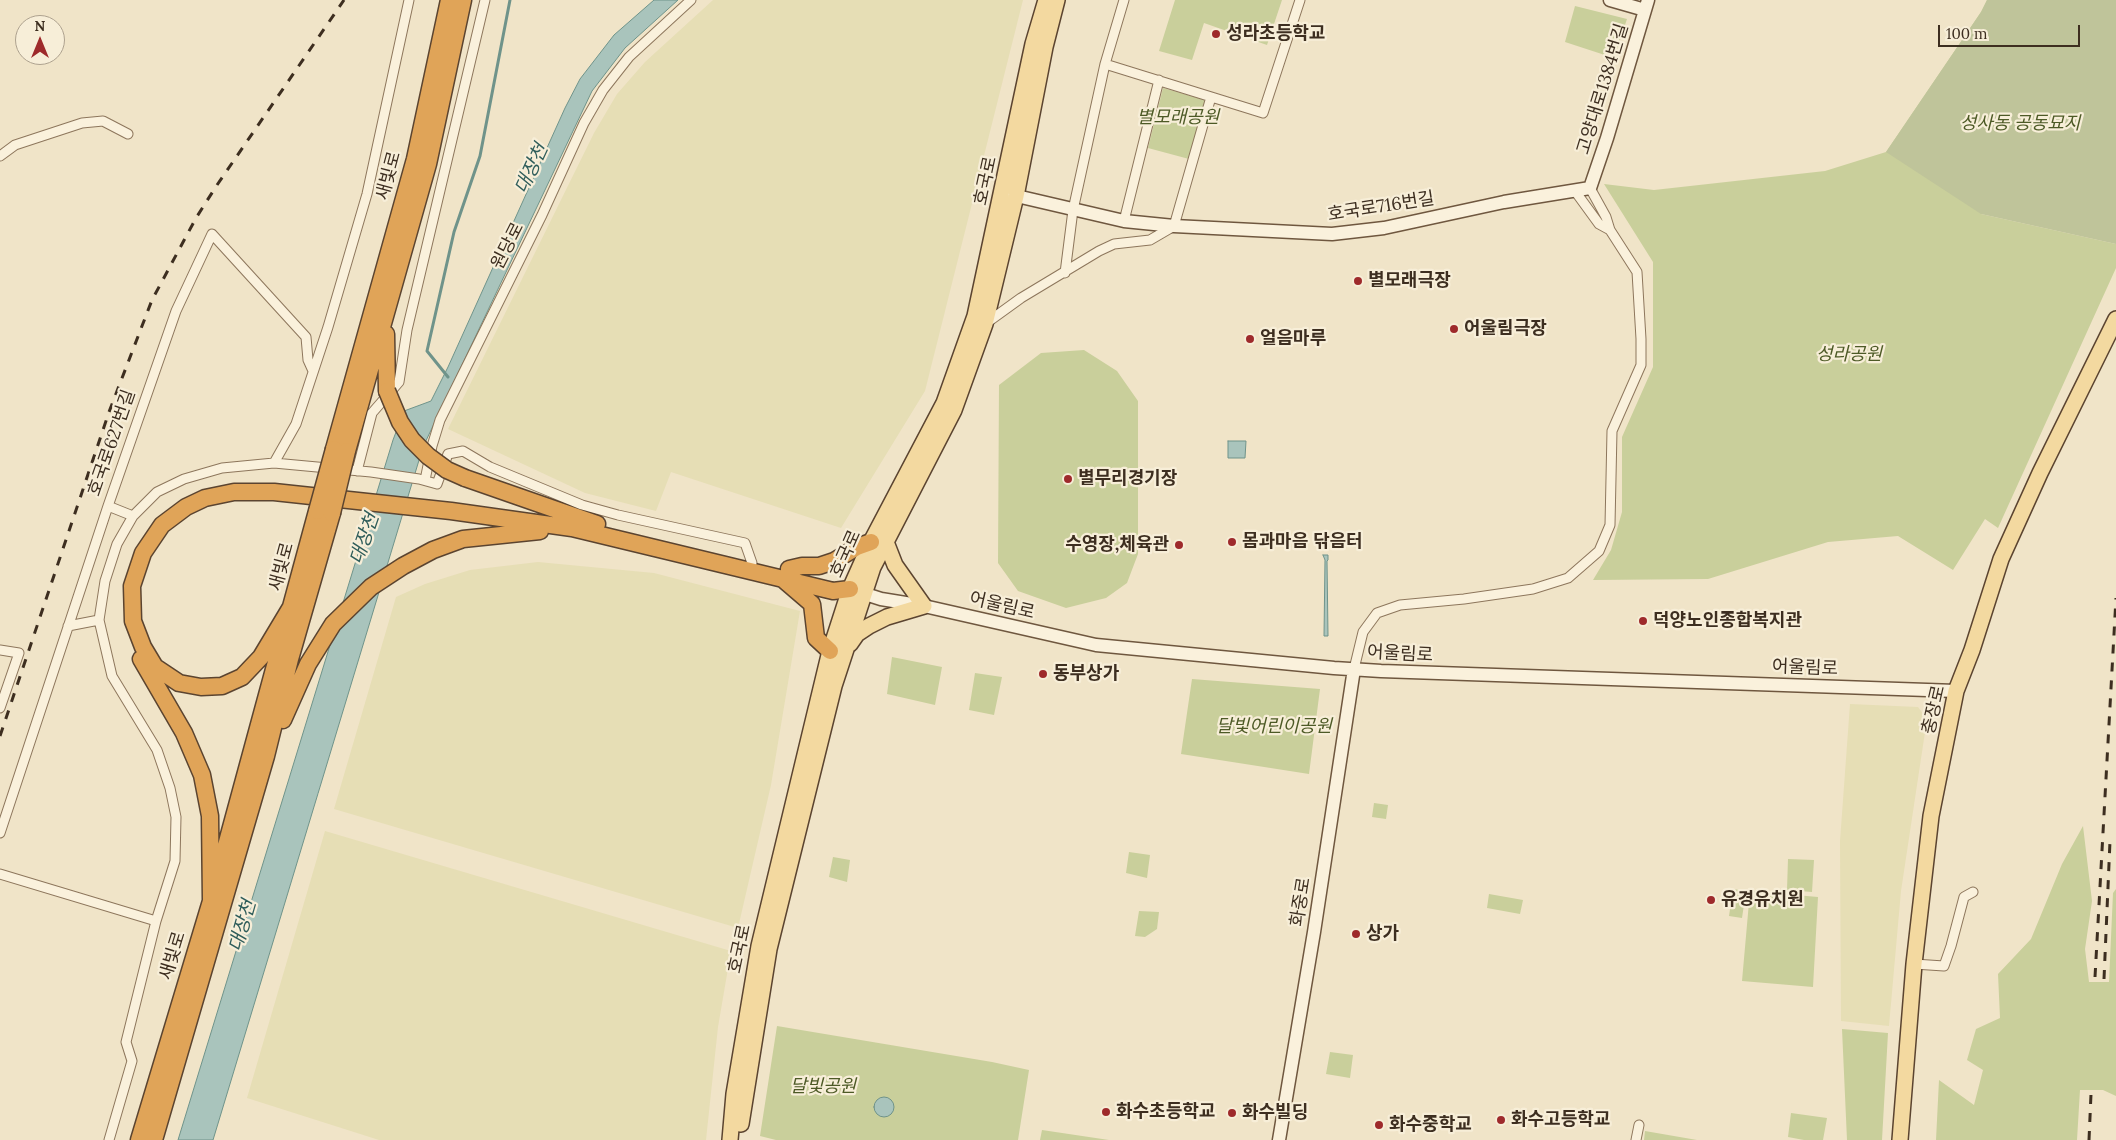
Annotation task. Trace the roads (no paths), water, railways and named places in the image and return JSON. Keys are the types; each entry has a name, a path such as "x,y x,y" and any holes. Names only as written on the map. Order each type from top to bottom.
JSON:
{"highway":[{"name":"새빛로","path":"154,1140 266,756 325,512 415,159 449,0"},
{"name":"새빛로","path":"341,450 387,308 428,164 463,0"},
{"path":"387,308 387,391 400,422 412,440 428,456 447,470 587,522 752,563 833,591 857,591"},
{"path":"211,901 210,816 202,775 184,733 144,666 131,638 126,612 126,583 137,548 156,520 184,499 206,489 233,485 273,485 344,497"},
{"path":"294,602 261,657 242,676 222,686 201,687 179,683 155,667 143,648 133,621 132,586 143,553 162,525 186,507 205,498 234,492 274,492 451,507 628,532"},
{"path":"451,507 572,528 786,574 802,566 819,566 834,561 857,547 878,542"},
{"name":"새빛로","path":"139,1140 211,901 294,602 325,512"},
{"path":"266,756 308,664 334,624 371,587 432,550 463,539 505,533 572,528"},
{"path":"786,574 803,598 812,604 816,638 837,651"}],"main road":[{"name":"호국로","path":"878,542 954,410 985,324 1034,44 1046,0"},
{"name":"호국로","path":"730,1140 738,1067 759,946 837,651 857,591 878,542 944,403 975,316 1009,195 1057,0"},
{"path":"1610,0 1646,5"},
{"name":"고양대로1384번길","path":"1590,188 1607,138 1646,5"},
{"name":"호국로716번길","path":"1009,195 1124,221 1174,226 1332,234 1384,228 1504,202 1590,188"},
{"name":"충장로","path":"1900,1140 1914,964 1931,816 1956,691 1972,650 2001,559 2040,473 2116,319"},
{"path":"837,651 869,626 924,606 878,542"},
{"name":"어울림로","path":"857,591 880,599 924,606 1096,646 1354,669 1956,691"},
{"name":"호국로","path":"739,1140 769,949 834,686 837,651"},
{"name":"화중로","path":"1280,1140 1354,669"}],"street":[{"path":"274,463 296,424 314,371 367,194 409,0"},
{"path":"357,471 372,414 399,382 407,330 485,0"},
{"name":"원당로","path":"422,480 440,420 542,215 584,123 603,90 629,57 691,0"},
{"path":"1065,273 1073,210 1105,64 1124,0"},
{"path":"1105,64 1263,113 1300,0"},
{"path":"1124,221 1159,80"},
{"path":"985,324 1021,298 1099,251 1114,244 1150,240 1174,226 1211,97"},
{"path":"0,156 15,145 82,123 103,121 128,134"},
{"path":"1354,669 1363,632 1377,613 1400,606 1533,589 1568,578 1599,551 1610,525 1612,431 1641,365 1637,272 1610,230 1606,217 1590,188"},
{"path":"1575,191 1599,224 1610,230"},
{"name":"호국로627번길","path":"0,833 108,506 176,311 212,234 306,336 308,360 314,371"},
{"path":"108,1140 132,1061 126,1042 156,921 175,861 176,817 170,788 157,750 112,676 99,620 105,581 118,544 132,516 157,492 184,479 222,468 274,463 371,472 437,484 448,454 463,451 490,467 582,505 618,515 745,543 752,563"},
{"path":"108,506 132,516"},
{"path":"68,626 99,620"},
{"path":"0,650 19,654 0,708"},
{"path":"0,874 156,921"},
{"path":"1914,964 1944,966 1964,898 1973,892"},
{"path":"1636,1140 1639,1125"}],"water":[{"name":"대장천","path":"654,0 678,0 625,48 592,91 423,447 213,1140 178,1140 393,440 404,411 431,401 580,79 614,35"},
{"path":"1228,441 1246,441 1245,458 1228,458"},
{"path":"1323,555 1328,555 1328,636 1324,636 1325,560"},
{"path":"884,1097 891,1100 894,1107 891,1114 884,1117 877,1114 874,1107 877,1100"}],"waterway":[{"path":"448,377 427,351 454,232 480,156 510,0"}],"railway":[{"path":"0,736 109,412 152,300 196,218 217,185 344,0"},
{"path":"2095,977 2116,598"},
{"path":"2104,979 2110,841"},
{"path":"2089,1140 2091,1094"}],"place":[{"name":"성라초등학교","path":"1216,34"},
{"name":"별모래극장","path":"1358,281"},
{"name":"어울림극장","path":"1454,329"},
{"name":"얼음마루","path":"1250,339"},
{"name":"별무리경기장","path":"1068,479"},
{"name":"몸과마음 닦음터","path":"1232,542"},
{"name":"수영장,체육관","path":"1179,545"},
{"name":"덕양노인종합복지관","path":"1643,621"},
{"name":"동부상가","path":"1043,674"},
{"name":"유경유치원","path":"1711,900"},
{"name":"상가","path":"1356,934"},
{"name":"화수초등학교","path":"1106,1112"},
{"name":"화수빌딩","path":"1232,1113"},
{"name":"화수고등학교","path":"1501,1120"},
{"name":"화수중학교","path":"1379,1125"}],"park label":[{"name":"별모래공원","path":"1178,118"},
{"name":"성사동 공동묘지","path":"2020,124"},
{"name":"성라공원","path":"1849,355"},
{"name":"달빛어린이공원","path":"1274,727"},
{"name":"달빛공원","path":"823,1087"}]}
